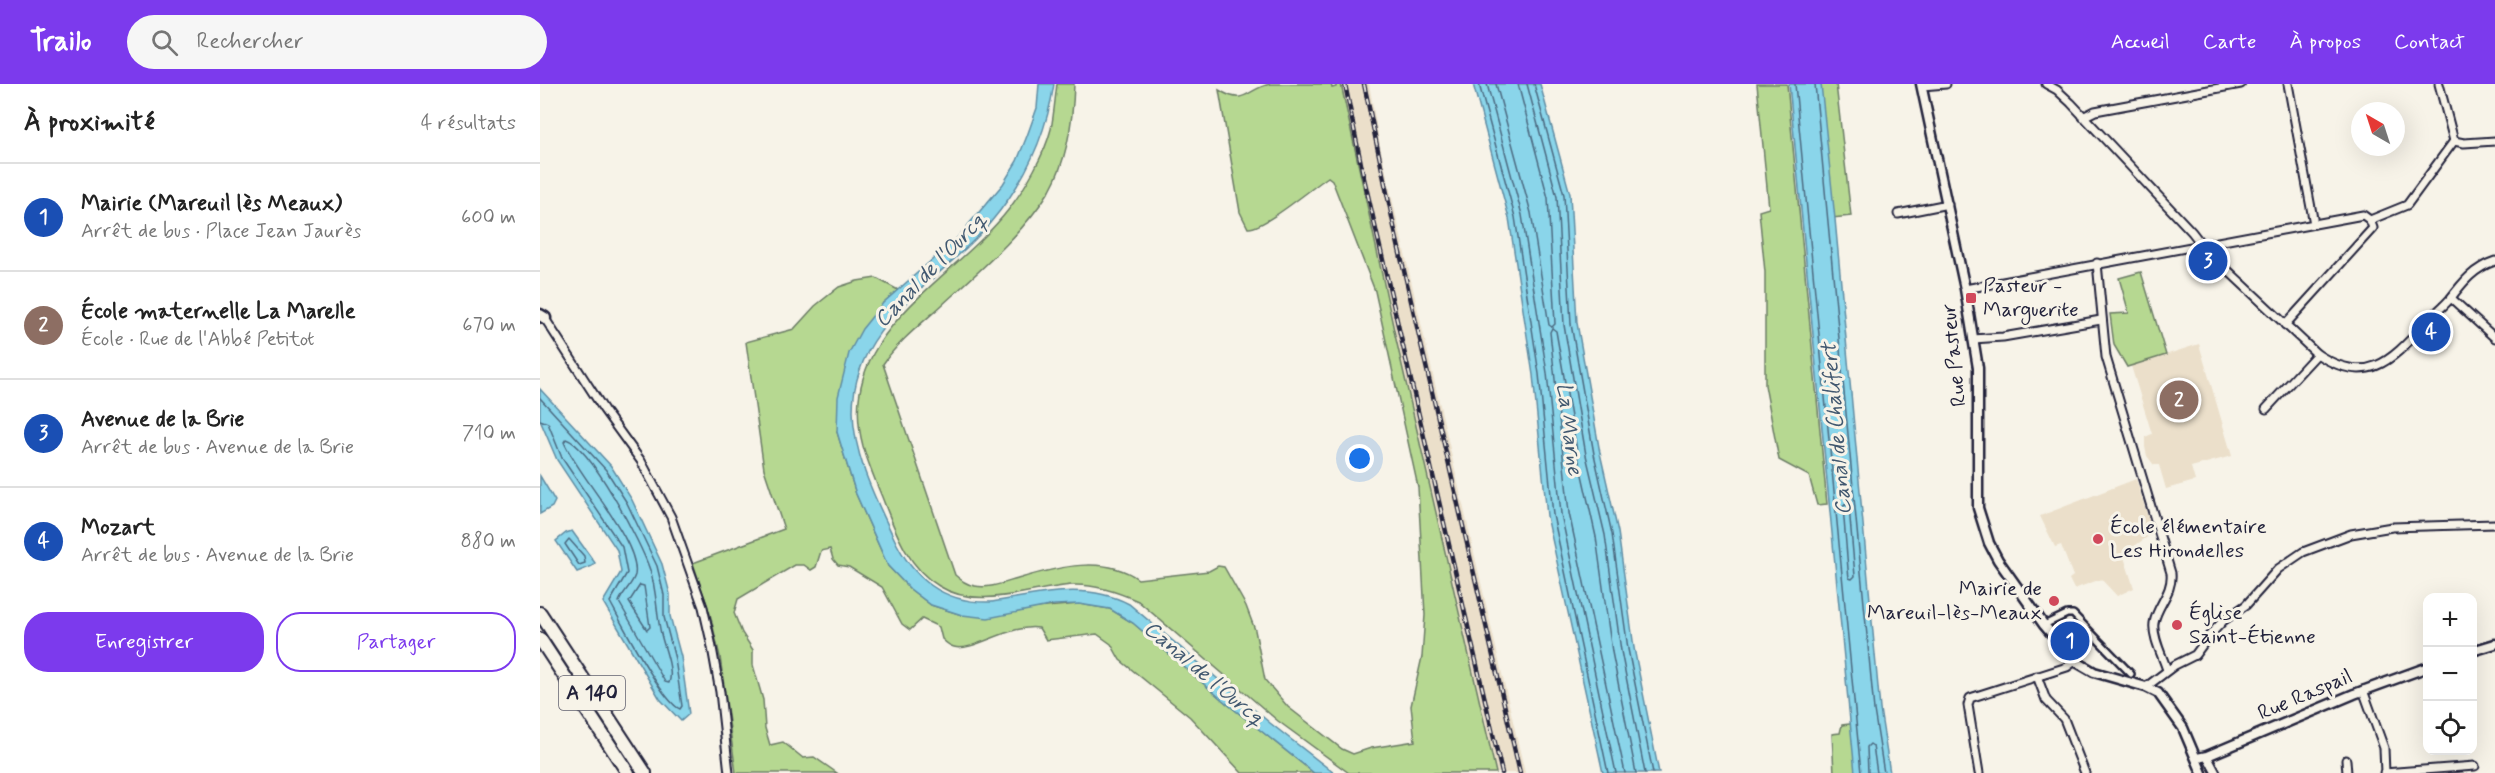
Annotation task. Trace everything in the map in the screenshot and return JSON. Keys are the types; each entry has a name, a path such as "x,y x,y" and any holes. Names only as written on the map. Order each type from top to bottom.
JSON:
{"highway":[{"name":"A 140","path":"540,613 645,773"},
{"name":"A 140","path":"540,639 628,773"}],"street":[{"path":"1922,85 1947,84"},
{"path":"2046,84 2057,90 2201,244 2285,325 2330,363 2345,368 2382,365 2397,354 2451,298 2458,286 2481,266 2495,261"},
{"path":"2083,117 2095,111 2241,84"},
{"path":"2288,84 2314,224"},
{"path":"2439,84 2454,141"},
{"name":"Rue Pasteur","path":"1922,85 1965,289 1978,368 1978,508 1989,543 1998,560 2044,625 2075,661"},
{"path":"2370,220 2407,206 2454,141"},
{"path":"2454,141 2464,143 2495,141"},
{"path":"1898,214 1948,204"},
{"path":"1965,289 2363,215 2370,220 2373,228 2285,325"},
{"path":"2097,263 2101,320 2111,375 2171,573 2172,583 2154,621 2154,629 2167,670"},
{"path":"2451,298 2495,338"},
{"path":"542,314 641,461 671,517 703,607 711,642 720,692 729,773"},
{"path":"1973,339 2003,337 2101,320"},
{"path":"2266,409 2317,354"},
{"path":"2146,687 2167,670 2195,655 2223,621 2246,605 2278,569 2303,552 2351,534 2392,527 2495,525"},
{"path":"2044,625 2067,614 2073,614 2131,674"},
{"path":"2477,649 2495,644"},
{"path":"1979,773 1968,705 1970,698 2067,667 2075,661 2094,672 2146,687 2158,693 2183,728 2202,773"},
{"name":"Rue Raspail","path":"2197,758 2207,756 2363,690 2423,668"},
{"path":"2037,676 2046,700 2064,719 2085,773"},
{"path":"2363,690 2384,748 2385,773 2475,766"},
{"path":"2207,756 2216,773"},
{"path":"2346,760 2347,773"}],"shaded area":[{"path":"1341,84 1369,84 1380,146 1525,773 1496,773 1395,335"},
{"path":"2199,344 2232,456 2191,467 2195,481 2166,489 2159,465 2154,465 2147,456 2145,437 2152,434 2131,366"},
{"name":"École élémentaire Les Hirondelles","path":"2136,479 2153,533 2123,554 2134,588 2117,596 2101,579 2074,589 2069,579 2073,576 2061,545 2055,547 2040,516"}],"green space":[{"path":"1057,84 1074,84 1071,125 1065,152 1050,190 1013,237 985,266 903,341 883,364 955,575 969,585 986,587 1050,570 1081,565 1111,567 1138,579 1209,571 1218,566 1224,567 1246,606 1255,630 1265,680 1288,707 1342,749 1353,754 1371,748 1415,741 1411,706 1422,657 1425,615 1418,487 1375,291 1332,180 1328,177 1276,215 1255,227 1248,228 1240,212 1219,90 1228,95 1241,97 1270,84 1331,84 1332,88 1336,87 1336,84 1341,84 1395,335 1496,773 1349,773 1278,721 1138,601 1106,589 1081,585 1005,596 971,597 939,586 918,569 910,558 892,522 863,446 858,406 865,372 881,341 903,313 985,236 1009,209 1021,191 1034,170 1048,139"},
{"path":"1757,84 1787,84 1827,504 1817,505 1809,476 1779,460 1765,385 1765,272 1759,211 1769,208"},
{"path":"1817,84 1836,84 1851,216 1832,218"},
{"path":"2141,272 2166,355 2127,367 2114,345 2110,314 2129,313 2119,278"},
{"path":"876,278 898,290 883,303 837,432 856,494 888,566 910,589 931,605 962,615 1079,604 1110,609 1133,623 1226,703 1314,773 1242,773 1190,717 1120,660 1111,644 1097,634 1046,640 1039,628 1028,628 1005,633 962,648 948,644 942,639 939,627 922,619 910,630 902,624 882,587 849,567 838,565 830,549 821,551 816,567 811,570 804,565 795,565 738,599 734,613 742,633 753,650 753,665 763,700 765,728 770,745 783,742 803,758 814,757 837,773 736,773 720,657 710,614 693,563 784,529 764,469 746,342 794,329 815,306 839,287"},
{"path":"1857,723 1860,773 1834,773 1832,734 1840,733 1842,725"}],"water":[{"name":"Canal de l'Ourcq","path":"1039,84 1054,84 1046,122 1032,158 1014,191 970,245 925,285 883,328 867,353 857,380 853,411 857,443 872,491 901,551 920,576 932,586 959,598 975,601 992,602 1044,593 1078,591 1112,597 1129,604 1270,723 1334,773 1314,773 1226,703 1133,623 1110,609 1079,604 1054,605 988,618 962,615 931,605 910,589 888,566 856,494 837,432 838,397 849,353 862,329 883,303 957,238 1003,184 1017,161 1027,136 1037,108"},
{"name":"La Marne","path":"1473,84 1540,84 1570,194 1577,323 1600,453 1618,532 1634,648 1659,773 1603,773 1547,516 1533,375 1509,218"},
{"name":"Canal de Chalifert","path":"1789,84 1821,84 1880,709 1890,773 1855,773"},
{"path":"540,389 611,466 632,500 662,564 670,594 670,616 681,657 689,714 681,721 660,699 603,602 621,572 617,550 557,460 540,420"},
{"path":"540,476 555,501 552,507 540,514"},
{"path":"572,531 595,563 577,572 556,541"}],"railway":[{"path":"1345,84 1363,174 1502,773"},
{"path":"1364,84 1396,236 1520,773"}],"place":[{"name":"Avenue de la Brie","path":"2208,261"},
{"name":"Pasteur - Marguerite","path":"1971,298"},
{"name":"Mozart","path":"2431,332"},
{"name":"École maternelle La Marelle","path":"2179,400"},
{"name":"École élémentaire Les Hirondelles","path":"2098,539"},
{"name":"Mairie de Mareuil-lès-Meaux","path":"2054,601"},
{"name":"Église Saint-Étienne","path":"2177,625"},
{"name":"Mairie (Mareuil lès Meaux)","path":"2070,641"}]}
